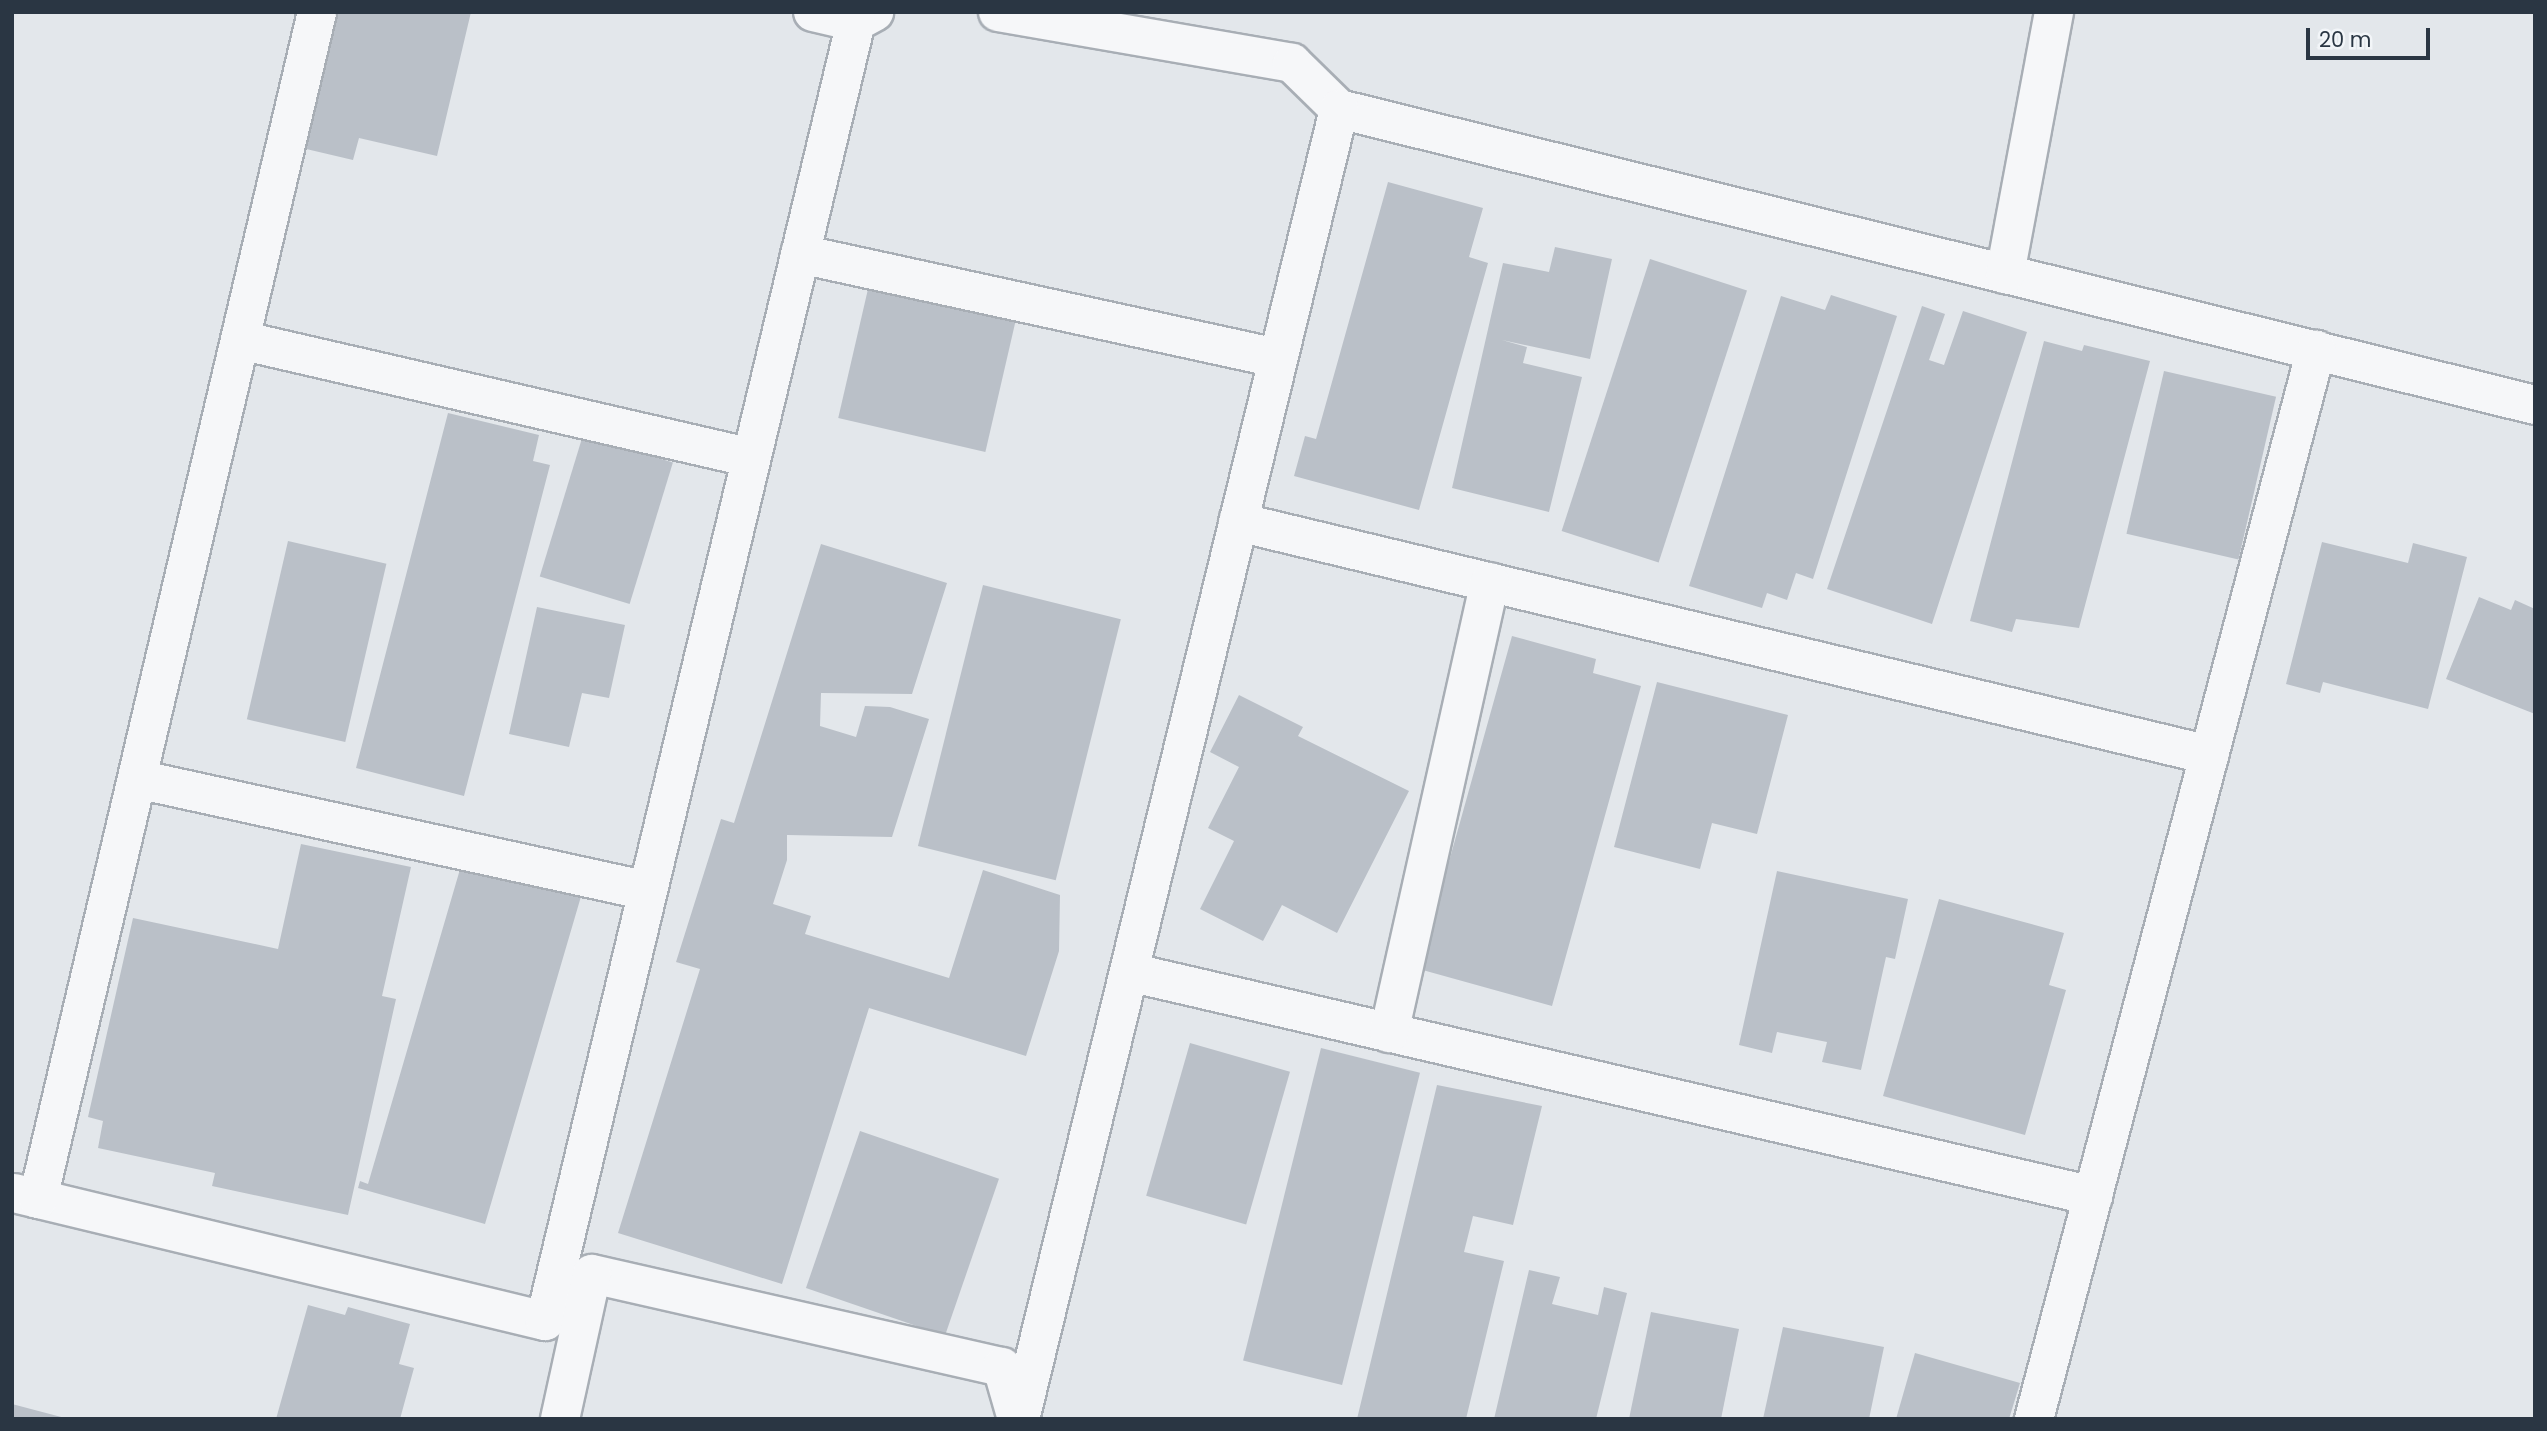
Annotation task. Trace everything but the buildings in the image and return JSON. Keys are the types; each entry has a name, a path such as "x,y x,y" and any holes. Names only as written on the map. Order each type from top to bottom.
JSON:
{"street":[{"path":"317,12 137,779 25,1196 545,1321"},
{"path":"545,1321 800,254 865,17 813,12"},
{"path":"998,12 1107,22 1292,63 1339,109 2535,405"},
{"path":"2005,274 2054,12"},
{"path":"1018,1419 1339,109"},
{"path":"800,254 1278,358"},
{"path":"240,340 752,458"},
{"path":"2034,1419 2316,351"},
{"path":"1238,522 2209,755"},
{"path":"1389,1033 1490,582"},
{"path":"137,779 648,891"},
{"path":"1129,972 2092,1196"},
{"path":"545,1321 592,1274"},
{"path":"592,1274 1002,1367"},
{"path":"560,1419 592,1274"},
{"path":"1002,1367 1018,1419"},
{"path":"989,1419 1002,1367"}]}
